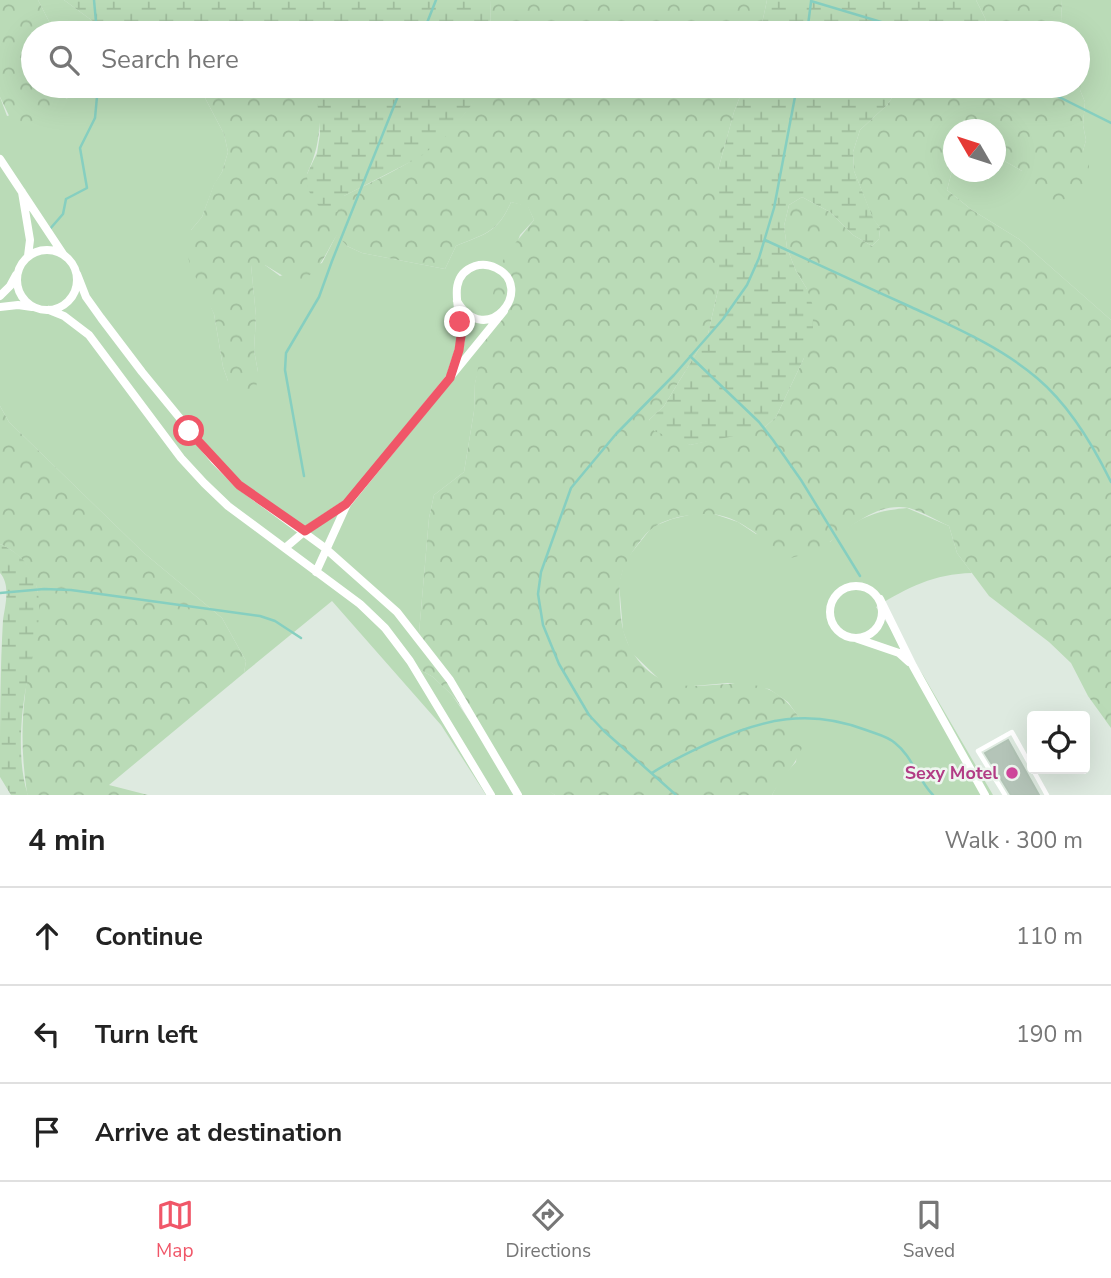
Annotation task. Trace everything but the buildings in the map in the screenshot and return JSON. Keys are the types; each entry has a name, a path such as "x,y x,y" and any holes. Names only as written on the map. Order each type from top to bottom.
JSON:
{"street":[{"path":"0,159 72,262 86,296 142,372 215,461 239,485 305,531 397,612 450,680 518,795"},
{"path":"21,189 30,240 28,256"},
{"path":"0,296 10,286 28,256 39,251 52,250 64,254"},
{"path":"316,572 346,504 450,378 505,311 510,301 508,278 489,265 478,265 467,270 456,290 461,336 450,378"},
{"path":"20,266 17,279 19,291 26,301 37,308"},
{"path":"49,310 61,306 71,298 77,287 77,274"},
{"path":"457,301 463,311 472,318 495,318 505,311"},
{"path":"0,307 18,305 49,310 71,320 89,335 181,458 204,483 228,506 360,604 385,628 410,661 491,795"},
{"path":"285,548 346,504"},
{"path":"913,666 899,653 845,636 836,629 831,620 830,609 841,590 863,586 873,591 880,599 913,666 985,795"},
{"path":"855,638 866,636 875,630 881,621 883,610 880,599"}],"lane":[{"path":"1005,795 978,751 1012,732 1046,795"}],"green space":[{"path":"0,0 38,0 49,21 21,21 21,98 67,98 32,126 14,126 0,97"},
{"path":"38,0 64,0 93,21 49,21"},
{"path":"64,0 491,0 490,21 93,21"},
{"path":"491,0 767,0 763,21 490,21"},
{"path":"767,0 976,0 986,21 763,21"},
{"path":"976,0 1062,0 1061,21 986,21"},
{"path":"1062,0 1111,0 1111,320 1019,239 972,210 947,190 949,182 1006,182 1006,162 1022,171 1083,151 1086,140 1083,98 1090,98 1090,21 1061,21"},
{"path":"0,97 7,116 68,98 205,98 224,134 228,152 202,217 191,230 204,290 214,314 228,381 258,372 254,350 256,316 251,265 265,265 280,276 322,263 337,234 347,246 362,253 445,269 456,246 490,231 501,220 511,202 528,206 534,220 520,235 503,281 475,383 474,411 464,472 434,495 429,518 419,633 419,669 433,677 452,695 469,720 538,783 555,795 486,795 441,725 332,601 244,673 246,661 222,618 144,553 9,422 0,406"},
{"path":"205,98 318,98 319,131 307,174 344,196 424,153 451,129 475,98 739,98 718,170 718,290 708,334 664,406 649,420 690,445 765,427 776,417 804,358 807,289 787,248 784,226 789,205 802,197 830,212 853,235 872,246 879,239 880,228 873,219 854,171 853,152 860,130 892,98 1083,98 1086,140 1083,151 1089,166 1088,177 1078,198 1055,200 1033,194 1022,171 1006,162 1006,119 943,119 943,182 949,182 947,190 972,210 1019,239 1111,320 1111,728 1088,696 1071,663 1049,642 989,596 957,553 949,526 909,508 887,508 857,522 822,547 791,558 752,530 731,519 720,515 691,515 674,518 651,529 625,564 620,582 620,604 622,625 628,643 642,665 661,679 680,685 742,684 762,687 781,697 798,716 803,727 802,748 772,795 555,795 516,771 501,758 452,695 433,677 419,669 419,633 429,518 434,495 464,472 474,411 475,383 498,269 534,220 528,207 511,202 501,220 489,231 456,246 445,269 362,253 347,246 337,235 320,264 302,279 293,282 265,265 251,265 256,316 254,350 258,372 256,389 247,394 228,381 214,314 191,268 185,246 191,230 202,217 228,152 224,134"},
{"path":"317,98 477,98 450,133 420,157 344,196 337,212 320,208 308,190 307,174 317,153 320,134"},
{"path":"739,98 892,98 860,130 853,152 854,171 873,218 880,228 879,239 872,246 853,235 830,212 802,197 789,205 784,226 787,248 813,306 813,328 804,358 776,417 765,427 749,433 690,445 654,431 649,420 664,406 708,334 718,290 718,170"},
{"path":"0,406 9,422 144,553 222,618 246,661 244,673 109,785 148,795 27,793 23,720 38,596 35,580 28,567 19,556 0,544"},
{"path":"907,508 949,526 957,553 972,573 945,576 922,583 876,607 923,675 993,795 772,795 781,778 796,762 800,719 788,702 769,689 728,683 682,687 661,681 631,652 623,631 619,583 625,561 652,527 693,514 714,514 738,522 756,534 830,542 848,527 865,518 884,511"},
{"path":"0,544 19,556 31,572 38,590 37,631 21,731 21,758 28,795 11,795 0,777 1,659 6,596 5,583 0,573"}],"waterway":[{"path":"94,0 96,21"},
{"path":"428,21 436,0"},
{"path":"811,1 878,21"},
{"path":"809,21 811,2"},
{"path":"49,230 63,214 66,199 87,188 80,148 95,118 97,98"},
{"path":"304,476 285,370 286,353 319,297 397,98"},
{"path":"676,795 589,715 559,664 543,625 538,594 541,572 571,488 616,434 674,375 723,319 747,285 759,258 774,208 795,98"},
{"path":"1061,98 1111,123"},
{"path":"765,240 960,330 1023,367 1049,389 1070,413 1111,482"},
{"path":"690,356 759,422 773,440 860,576"},
{"path":"0,593 44,589 71,590 260,616 275,621 301,638"},
{"path":"652,773 709,743 748,728 786,719 825,719 845,723 892,741 906,754 933,795"}],"place":[{"name":"Sexy Motel","path":"1012,773"}],"route":[{"path":"189,431 239,485 305,531 346,504 450,378 459,350 460,322"}]}
